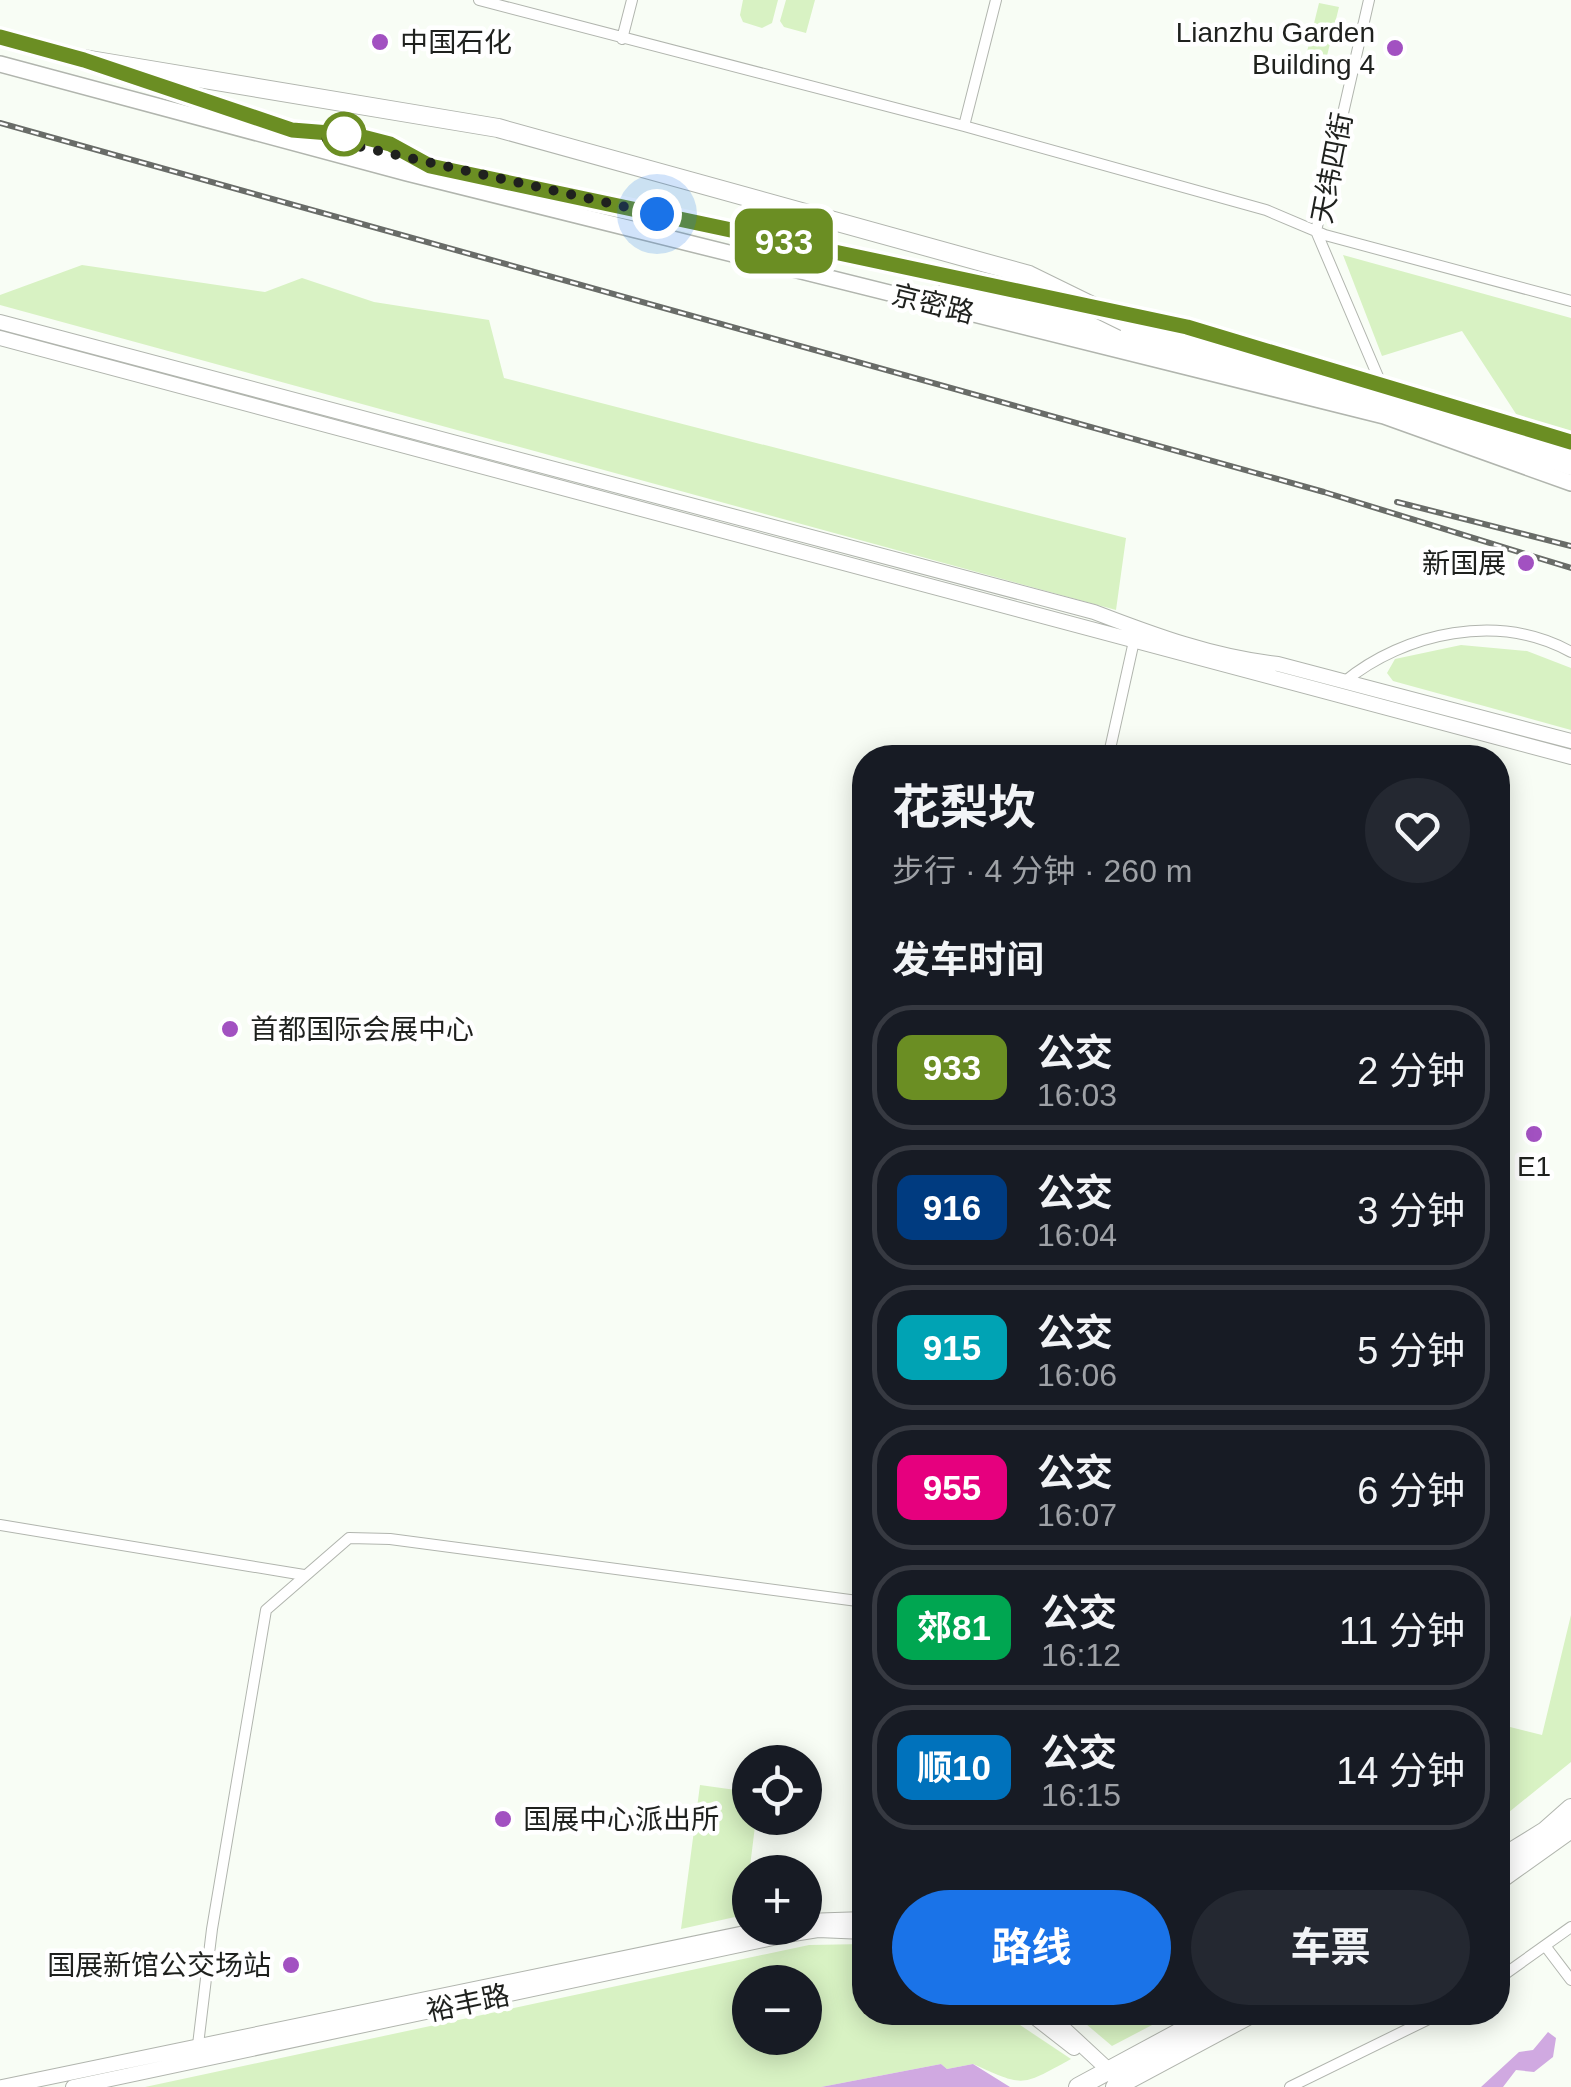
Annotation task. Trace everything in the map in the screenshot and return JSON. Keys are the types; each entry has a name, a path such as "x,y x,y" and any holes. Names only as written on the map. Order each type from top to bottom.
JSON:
{"main road":[{"name":"京密路","path":"0,37 84,60 292,130 430,166 1187,327 1571,445"},
{"path":"84,60 498,128 1029,275 1125,322"},
{"name":"京密路","path":"0,64 426,178 1384,416 1571,483"},
{"path":"1571,445 1125,322 948,286 1406,410 1571,466"},
{"path":"1510,1853 1544,1832 1571,1808"},
{"path":"1510,1872 1571,1829"},
{"path":"1119,2082 1199,2025"},
{"path":"1078,2087 1119,2082 1230,2025"}],"street":[{"path":"479,0 964,126 1266,210 1316,231 1571,300"},
{"path":"622,38 632,0"},
{"path":"964,126 996,0"},
{"name":"天纬四街","path":"1369,0 1316,231 1382,386"},
{"path":"0,322 1075,607 1171,641 1571,741"},
{"path":"0,338 1571,758"},
{"path":"1344,682 1368,662 1400,647 1453,632 1529,636 1571,652"},
{"path":"1111,745 1134,641"},
{"path":"0,1525 304,1575"},
{"path":"197,2053 266,1610 348,1538 390,1539 852,1600"},
{"path":"822,1921 852,1920"},
{"path":"1510,1971 1571,1927"},
{"name":"裕丰路","path":"2,2087 197,2053 787,1935 818,1930 852,1931"},
{"name":"裕丰路","path":"73,2087 197,2053 732,1936"},
{"path":"1546,1946 1571,1980"},
{"path":"1045,2025 1119,2082"},
{"path":"1060,2025 1119,2082"},
{"path":"1290,2087 1416,2025"}],"green space":[{"path":"743,0 778,0 772,23 762,28 743,22"},
{"path":"786,0 815,0 806,33 784,27 780,21"},
{"path":"1319,3 1339,7 1324,68 1305,60"},
{"path":"1343,255 1571,318 1571,451 1533,440 1462,331 1382,356"},
{"path":"82,265 265,292 302,278 374,302 489,320 504,378 1126,538 1116,610 0,305 0,295"},
{"path":"1461,645 1527,651 1571,668 1571,730 1393,681 1387,673 1395,659"},
{"path":"1571,1615 1571,1762 1510,1811 1510,1727 1542,1735"},
{"path":"700,1785 732,1789 732,1835 754,1835 751,1855 732,1855 732,1918 681,1929"},
{"path":"852,1944 852,2025 1020,2025 1071,2059 1022,2081 973,2064 947,2069 941,2064 821,2087 145,2087 809,1945"},
{"path":"1087,2025 1152,2025 1112,2046"}],"shaded area":[{"path":"1548,2032 1556,2038 1553,2057 1534,2072 1516,2070 1503,2087 1481,2087 1519,2052 1533,2050"},
{"path":"941,2064 947,2069 973,2064 1010,2087 821,2087"}],"railway":[{"path":"0,123 1324,492 1571,568"},
{"path":"1397,502 1571,546"}],"bus line":[{"name":"933","path":"0,37 84,60 292,130 355,135 390,144 430,166 1187,327 1571,442"}],"place":[{"name":"中国石化","path":"380,42"},
{"name":"Lianzhu Garden Building 4","path":"1395,48"},
{"name":"新国展","path":"1526,563"},
{"name":"首都国际会展中心","path":"230,1029"},
{"name":"E1","path":"1534,1134"},
{"name":"国展中心派出所","path":"503,1819"},
{"name":"国展新馆公交场站","path":"291,1965"}],"route":[{"path":"344,134 326,139 430,166 657,214"}]}
